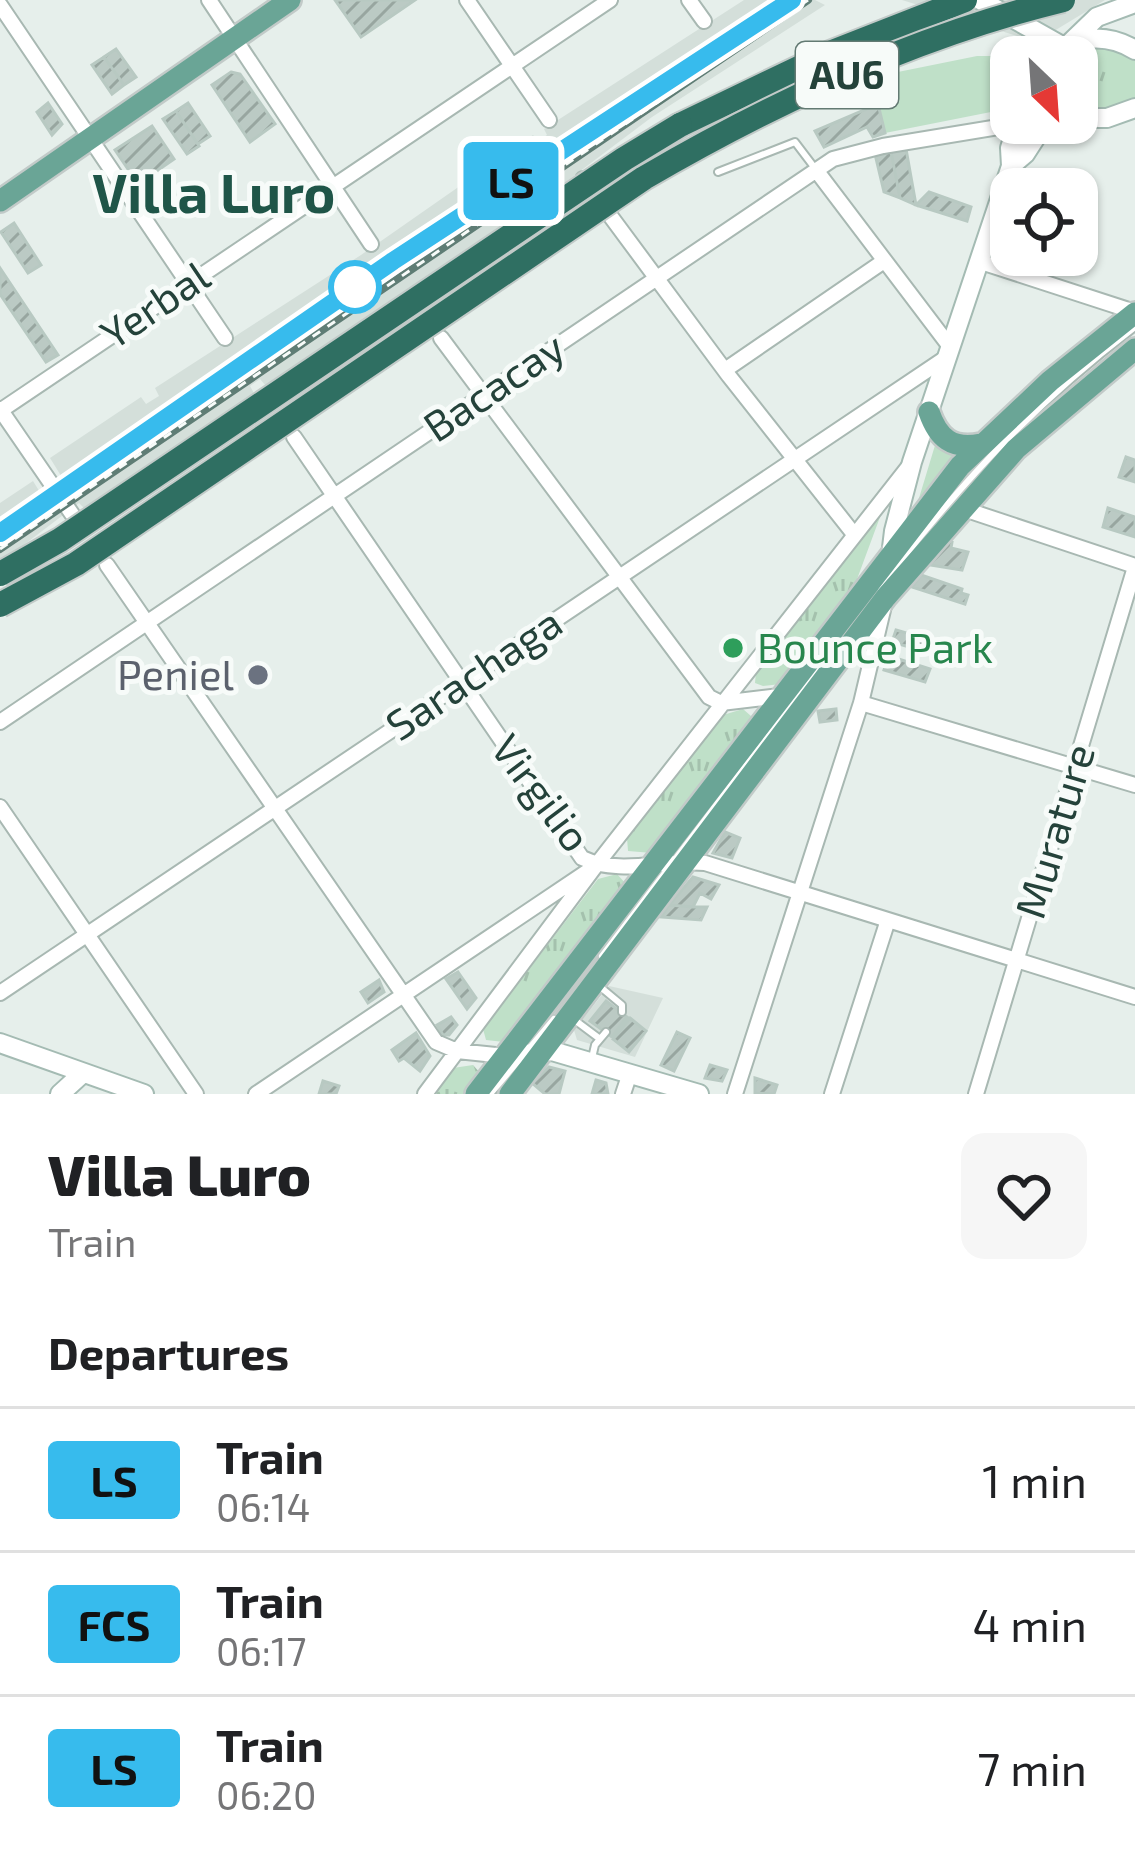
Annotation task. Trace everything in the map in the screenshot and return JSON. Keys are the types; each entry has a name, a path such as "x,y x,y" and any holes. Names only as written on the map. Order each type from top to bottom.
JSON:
{"highway":[{"name":"AU6","path":"0,574 78,528 680,125 830,53 965,0"},
{"name":"AU6","path":"0,605 76,564 692,150 846,75 976,25 1063,0"}],"main road":[{"path":"0,201 290,0"},
{"path":"476,1094 568,1018 596,982 780,696 981,444 1049,381 1135,313"},
{"path":"510,1094 525,1053 887,587 1016,448 1135,349"},
{"path":"929,412 944,439 958,446 981,444"}],"street":[{"path":"209,0 371,244"},
{"path":"467,0 549,120"},
{"name":"Yerbal","path":"0,410 610,0"},
{"path":"689,0 704,21"},
{"path":"980,0 1041,36"},
{"path":"1076,36 1097,16 1135,3"},
{"path":"0,5 225,338"},
{"path":"1098,43 1113,40 1135,46"},
{"path":"1107,118 1135,108"},
{"path":"1098,118 1135,119"},
{"name":"Bacacay","path":"0,722 816,170 849,152 990,128"},
{"path":"734,1094 861,703 912,462 1011,166 1011,144"},
{"path":"1011,166 1031,144"},
{"path":"816,170 950,352"},
{"path":"581,176 853,533"},
{"path":"725,370 884,261"},
{"path":"981,262 1135,313"},
{"path":"441,338 709,697 721,703 780,696"},
{"name":"Sarachaga","path":"0,993 950,352"},
{"path":"0,410 72,514"},
{"name":"Virgilio","path":"294,437 576,850 597,864 705,863 1135,997"},
{"path":"425,1094 721,703 912,462"},
{"path":"961,508 1135,566"},
{"path":"107,565 436,1042 457,1051 592,1062 698,1094"},
{"name":"Murature","path":"976,1094 1135,566"},
{"path":"861,703 1135,785"},
{"path":"0,807 196,1094"},
{"path":"256,1094 597,864"},
{"path":"832,1094 886,922"},
{"path":"0,1043 144,1094"},
{"path":"60,1094 82,1073"},
{"path":"623,1094 629,1073"}],"lane":[{"path":"718,172 795,142 816,170"},
{"path":"887,587 993,451 1135,327"},
{"path":"596,982 622,1005 622,1012"},
{"path":"568,1018 603,1035 592,1062"},
{"path":"490,1094 525,1053"}],"shaded area":[{"path":"744,0 815,0 825,5 652,117 567,181 266,386 260,379 250,386 255,395 86,510 79,503 0,563 0,503 33,481 41,494 63,479 50,458 141,397 146,404 159,396 155,388 361,255 533,135 538,141 547,135 544,129"},
{"path":"902,0 1105,0 1046,36 1017,36"},
{"path":"609,986 663,998 635,1057 577,1040 574,1030"}],"green space":[{"path":"1098,47 1119,50 1135,60 1135,103 1125,110 1098,111"},
{"path":"990,56 990,112 885,133 878,104 893,100 888,74"},
{"path":"936,442 958,456 916,508"},
{"path":"883,509 853,590 781,684 755,683 756,671"},
{"path":"743,709 751,723 652,853 628,851 627,838 723,715"},
{"path":"617,874 626,884 504,1042 486,1040 483,1029 598,879"},
{"path":"473,1065 481,1074 468,1094 434,1094 453,1068"}],"building":[{"path":"335,0 415,0 361,37"},
{"path":"116,49 136,77 124,85 104,57"},
{"path":"104,57 124,85 112,94 92,65"},
{"path":"231,72 240,74 275,124 250,142 212,85"},
{"path":"48,103 62,124 52,135 37,112"},
{"path":"188,103 210,136 198,144 176,111"},
{"path":"878,104 885,133 873,137 867,127 824,147 815,131"},
{"path":"176,111 199,146 187,154 163,119"},
{"path":"152,126 174,159 138,184 115,150"},
{"path":"906,149 916,205 900,198 891,152"},
{"path":"891,152 900,198 884,192 875,154"},
{"path":"929,192 971,207 967,221 916,205"},
{"path":"14,223 41,265 28,273 1,232"},
{"path":"440,233 445,240 424,254 419,247"},
{"path":"394,264 399,271 372,289 367,283"},
{"path":"0,268 58,355 46,362 0,294"},
{"path":"353,293 357,299 330,318 326,311"},
{"path":"299,330 303,336 282,350 278,344"},
{"path":"209,390 214,397 187,415 183,409"},
{"path":"1126,457 1135,460 1135,482 1119,477"},
{"path":"1108,508 1135,517 1135,537 1103,527"},
{"path":"948,541 951,548 968,552 962,570 930,565"},
{"path":"921,575 962,589 968,595 965,604 912,587"},
{"path":"896,630 937,642 933,654 892,642"},
{"path":"889,656 930,669 925,682 884,670"},
{"path":"836,709 837,720 820,722 818,711"},
{"path":"725,832 740,838 732,858 713,853"},
{"path":"693,877 719,885 711,899 700,893 693,907 669,905"},
{"path":"669,905 707,907 701,920 661,917"},
{"path":"458,972 476,998 467,1009 446,979"},
{"path":"379,980 384,992 368,1003 361,992"},
{"path":"606,1001 627,1017 612,1037 590,1021"},
{"path":"451,1017 457,1025 443,1035 437,1025"},
{"path":"630,1018 646,1031 629,1052 613,1039"},
{"path":"677,1032 690,1038 674,1071 661,1065"},
{"path":"416,1033 430,1056 420,1071 404,1058 399,1061 392,1050"},
{"path":"710,1065 727,1070 722,1081 705,1078"},
{"path":"549,1067 565,1071 559,1094 545,1094 532,1083"},
{"path":"755,1078 777,1085 774,1094 755,1093"},
{"path":"596,1080 606,1083 608,1094 592,1094"},
{"path":"323,1081 339,1086 336,1094 319,1094"}],"railway":[{"path":"0,549 808,0"}],"train":[{"name":"LS","path":"0,533 393,261 792,0"}],"place":[{"name":"Bounce Park","path":"733,648"},
{"name":"Peniel","path":"258,675"}],"district":[{"name":"Villa Luro","path":"214,194"}]}
